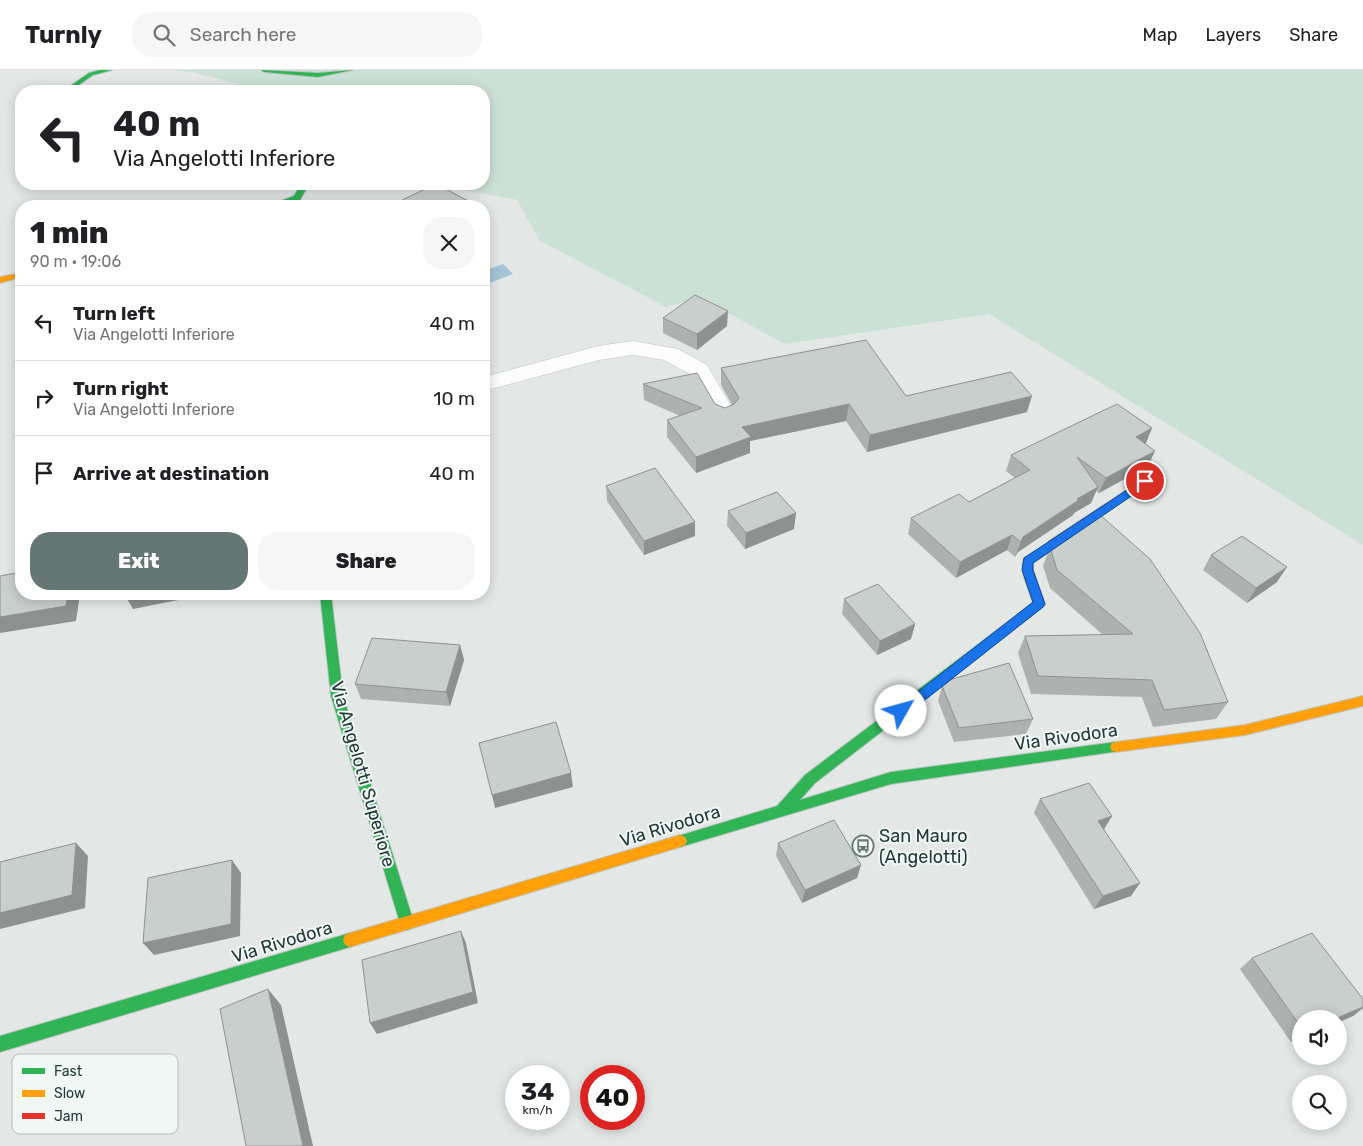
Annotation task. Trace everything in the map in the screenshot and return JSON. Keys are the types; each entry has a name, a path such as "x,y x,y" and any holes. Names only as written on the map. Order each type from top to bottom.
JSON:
{"street":[{"path":"75,85 91,74 109,70"},
{"path":"264,70 295,74 339,73 350,70"},
{"path":"290,200 297,198 302,190"},
{"path":"0,280 15,276"},
{"path":"490,382 598,353 633,348 670,354 700,370 724,415"},
{"path":"781,811 810,779 1039,604 1028,570 1028,561 1145,481"},
{"name":"Via Angelotti Superiore","path":"326,600 337,696 406,923"},
{"name":"Via Rivodora","path":"0,1044 891,778 1245,730 1363,701"}],"green space":[{"path":"173,70 1363,70 1363,545 989,314 785,344 700,298 666,307 540,241 517,200 463,190 490,190 490,85 239,85 191,72"}],"water":[{"path":"503,264 513,274 490,283 490,269"}],"building":[{"path":"423,190 447,190 466,200 402,200"},
{"path":"695,295 728,311 697,334 663,318"},
{"path":"866,340 906,396 1011,372 1032,396 870,435 849,404 742,427 751,437 696,457 667,420 702,408 643,384 697,373 715,404 725,408 734,404 739,398 721,368"},
{"path":"1117,404 1152,428 1136,437 1155,451 1106,478 1077,457 1098,487 1077,499 1079,500 1023,537 1021,542 1012,535 960,562 911,518 959,494 969,502 1030,470 1011,455"},
{"path":"655,468 695,522 644,541 606,486"},
{"path":"777,492 796,513 746,533 728,511"},
{"path":"1099,514 1150,559 1200,633 1228,702 1164,710 1152,680 1038,676 1025,636 1133,634 1057,570 1050,547"},
{"path":"1242,536 1287,567 1256,588 1211,555"},
{"path":"15,573 15,600 67,600 66,606 0,617 0,576"},
{"path":"878,584 915,624 880,641 844,599"},
{"path":"372,638 460,645 446,692 355,684"},
{"path":"1009,663 1033,719 959,728 942,686 952,679"},
{"path":"556,722 571,773 492,795 479,743"},
{"path":"1089,783 1112,816 1098,821 1140,883 1103,896 1040,799"},
{"path":"834,820 861,865 805,890 778,843"},
{"path":"76,843 72,895 0,913 0,862"},
{"path":"232,860 231,924 143,943 148,878"},
{"path":"461,931 473,992 370,1023 362,960"},
{"path":"1312,933 1363,999 1363,1007 1347,1014 1347,1010 1292,1010 1292,1014 1252,958"},
{"path":"268,989 303,1146 246,1146 220,1009"}],"traffic: fast":[{"path":"75,85 91,74 109,70"},
{"path":"264,70 318,75 350,70"},
{"path":"290,200 297,198 302,190"},
{"path":"781,811 810,779 1039,604 1028,570 1028,561 1053,544"},
{"path":"326,600 337,696 407,923"},
{"path":"680,841 891,778 1116,747"},
{"path":"0,1044 350,940"}],"traffic: slow":[{"path":"0,280 15,276"},
{"path":"1116,747 1245,730 1363,701"},
{"path":"350,940 680,841"}],"traffic: jam":[{"path":"1053,544 1145,481"}],"place":[{"name":"San Mauro (Angelotti)","path":"863,846"}],"route":[{"path":"901,711 1039,604 1028,570 1028,561 1145,481"}]}
